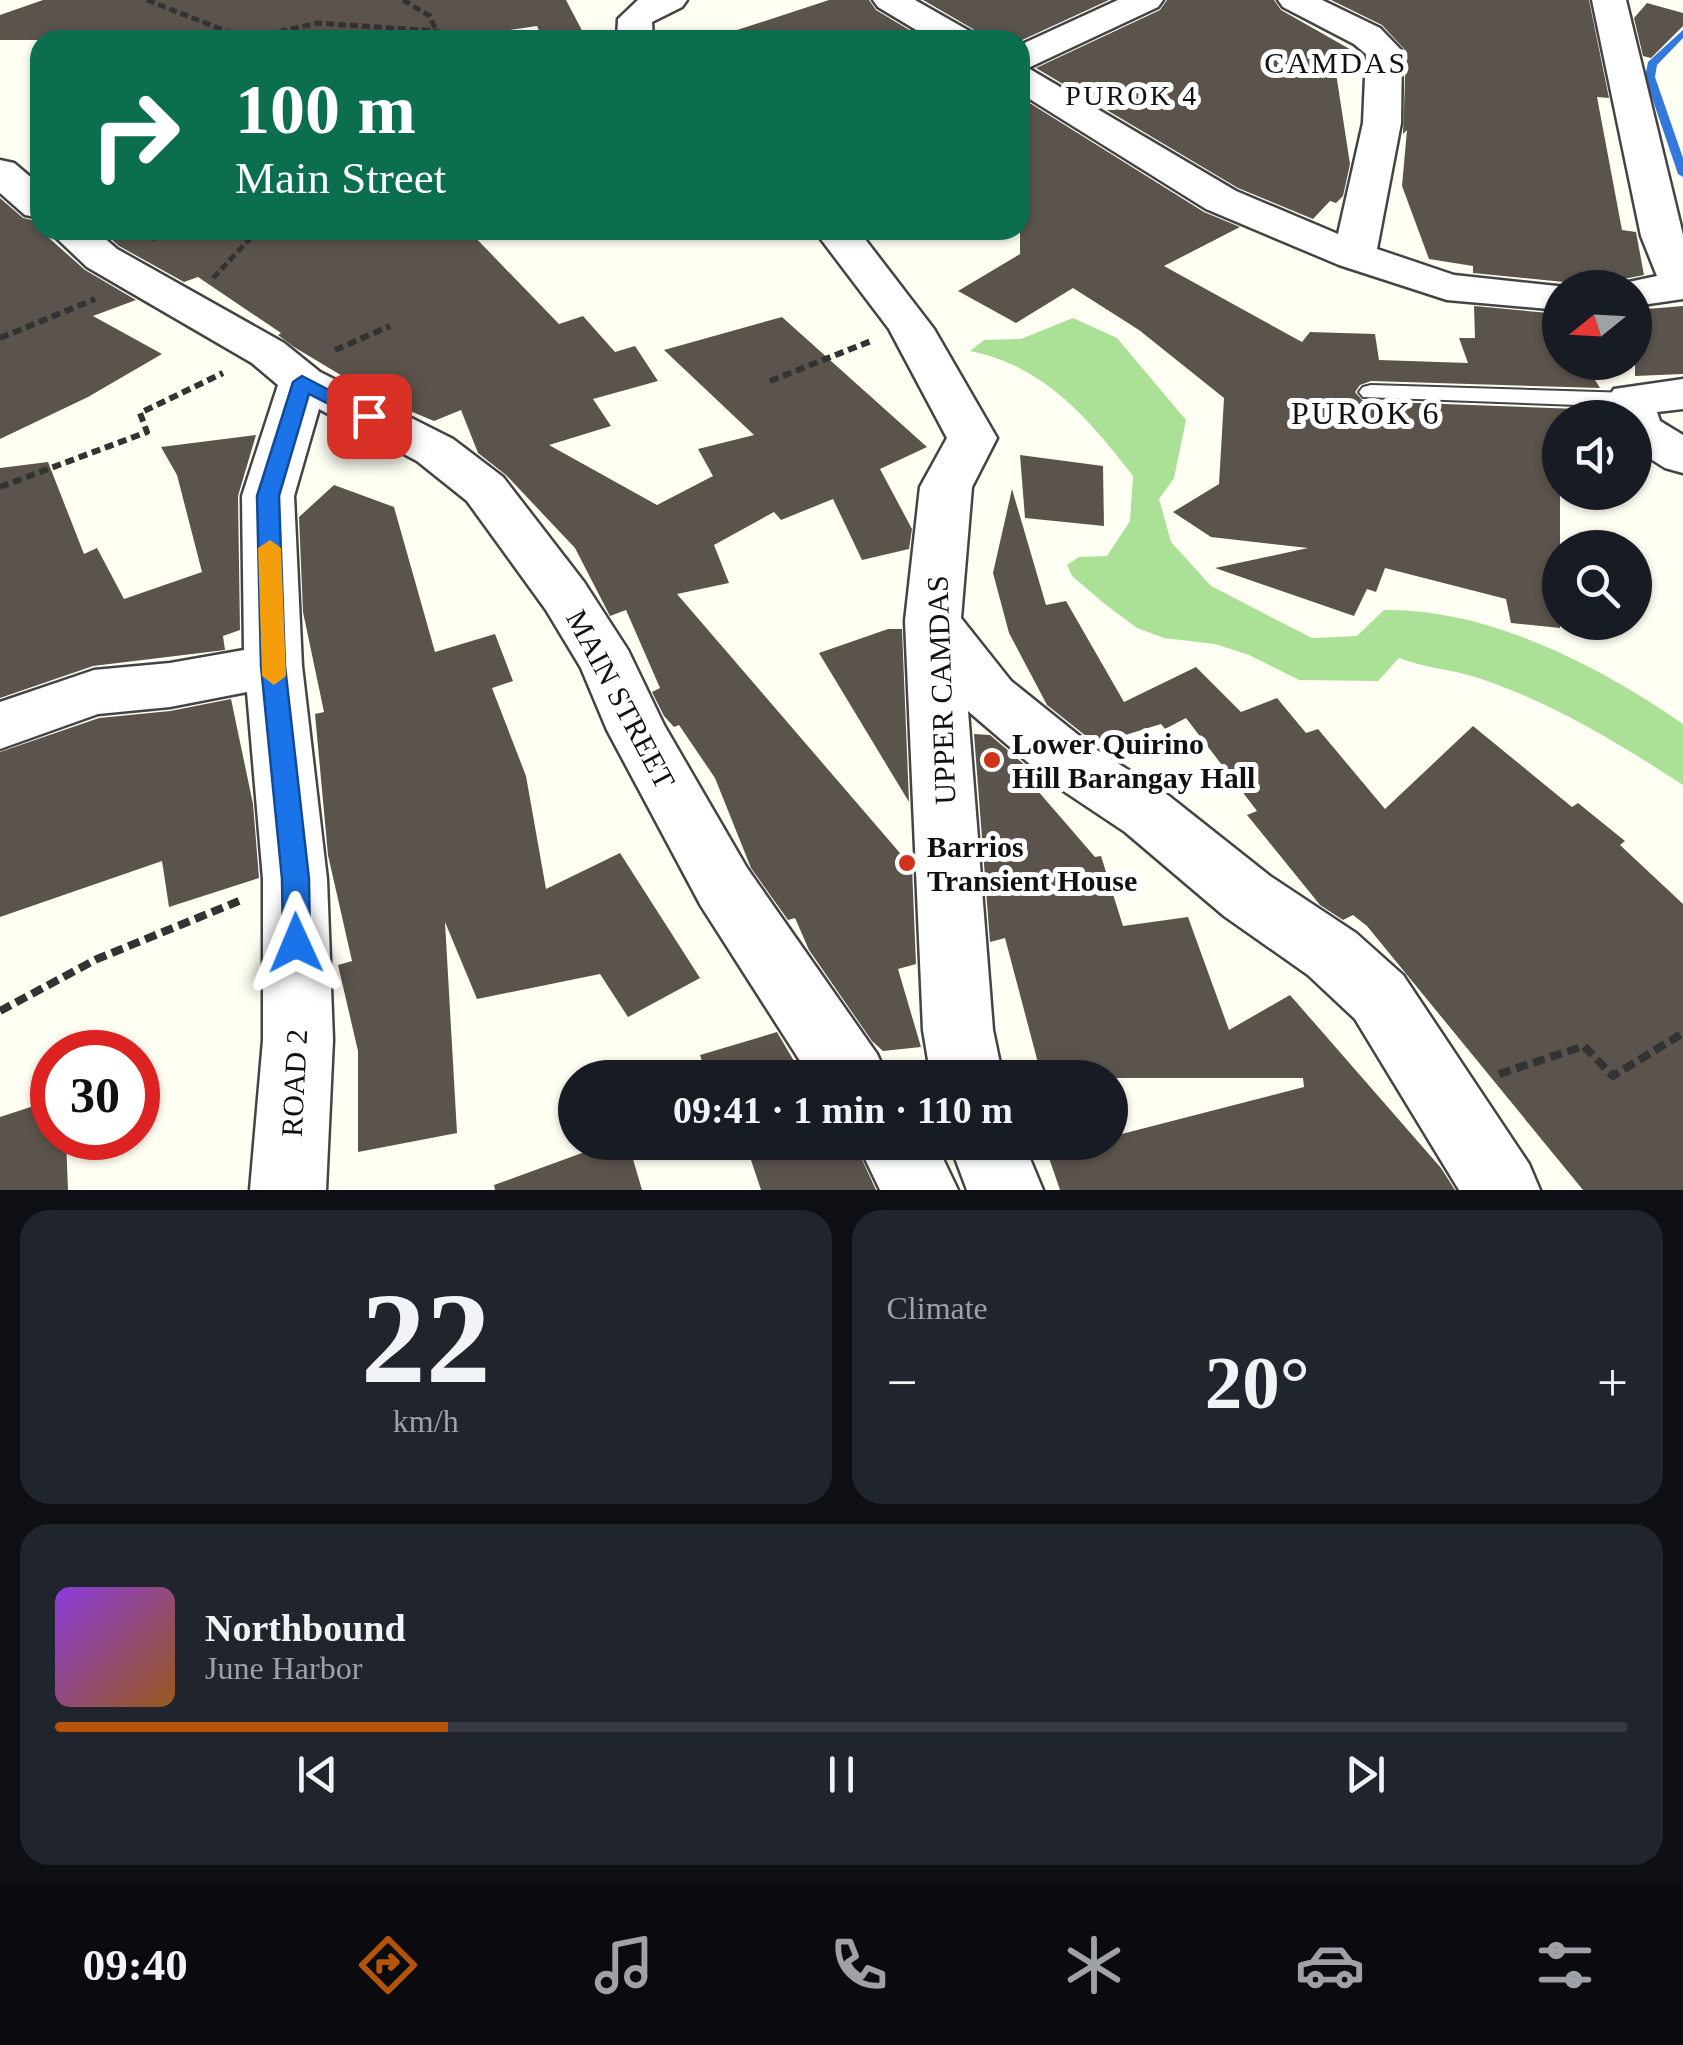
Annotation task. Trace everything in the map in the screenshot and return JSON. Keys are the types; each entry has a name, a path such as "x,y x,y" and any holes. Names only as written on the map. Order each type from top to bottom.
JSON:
{"street":[{"path":"890,0 941,30"},
{"path":"1030,54 1146,0"},
{"path":"1296,0 1367,36 1384,51 1382,123 1354,256"},
{"path":"1609,0 1662,236 1683,285 1652,290"},
{"path":"634,30 634,20 661,4"},
{"path":"1030,83 1221,200 1354,256 1447,287 1542,296"},
{"path":"0,172 30,198"},
{"name":"MAIN STREET","path":"81,240 102,258 268,354 296,377 435,450 485,489 518,529 608,665 637,730 724,888 840,1060"},
{"name":"UPPER CAMDAS","path":"843,240 911,326 951,392 972,438 946,487 932,621 958,1030 964,1060"},
{"name":"ROAD 2","path":"288,1190 298,1040 295,879 273,666 268,496 296,377"},
{"path":"1652,405 1683,394"},
{"path":"1652,439 1683,457"},
{"path":"932,621 990,698 1075,767 1147,814 1247,896 1332,954 1379,996 1502,1190"},
{"path":"0,726 94,692 170,685 273,666"},
{"path":"904,1160 920,1190"},
{"path":"993,1160 1004,1190"}],"lane":[{"path":"1371,392 1544,394 1574,400"}],"path":[{"path":"147,0 174,7 219,30"},
{"path":"404,0 430,16 436,30"},
{"path":"287,30 316,23 421,30"},
{"path":"0,338 218,275 223,263 247,240"},
{"path":"296,377 390,326"},
{"path":"770,381 911,326"},
{"path":"0,487 146,432 140,413 229,370"},
{"path":"0,1011 97,958 295,879"},
{"path":"1440,1094 1584,1046 1612,1076 1683,1034"}],"green space":[{"path":"1073,318 1117,338 1186,420 1174,478 1159,499 1171,542 1211,586 1312,638 1357,636 1384,610 1462,619 1541,644 1616,681 1683,724 1683,785 1582,724 1475,677 1399,658 1378,681 1299,680 1249,655 1215,644 1164,638 1137,628 1106,605 1072,576 1067,565 1079,557 1107,556 1130,521 1133,476 1082,415 1043,382 997,358 970,351 984,340 1021,339"}],"building":[{"path":"43,0 566,0 582,30 539,30 537,26 510,30 30,30 30,40 0,40 0,15"},
{"path":"829,0 869,0 876,10 909,30 737,30"},
{"path":"923,0 1109,0 1030,36 1030,30 973,29"},
{"path":"1167,0 1274,0 1281,10 1362,56 1361,76 1354,55 1334,60 1350,164 1343,196 1336,203 1330,201 1313,219 1238,188 1036,68 1160,10"},
{"path":"1331,0 1589,0 1609,98 1597,97 1622,230 1636,232 1643,270 1542,270 1542,280 1473,273 1473,266 1429,259 1402,186 1407,130 1403,134 1406,51 1382,25"},
{"path":"1647,3 1683,13 1683,26 1651,58 1643,56 1634,18"},
{"path":"1030,103 1204,212 1240,227 1164,266 1302,342 1310,332 1375,334 1379,360 1468,363 1459,338 1475,338 1474,306 1542,312 1542,380 1595,380 1600,388 1371,381 1355,392 1363,401 1542,408 1542,510 1560,510 1560,530 1542,530 1542,626 1511,623 1506,599 1385,568 1376,592 1367,589 1354,616 1215,568 1308,548 1211,537 1173,512 1219,484 1224,398 1139,330 1073,288 1016,323 958,291 1020,254 1020,240 1030,240"},
{"path":"0,198 30,220 30,240 51,240 85,270 136,300 93,316 162,354 88,397 0,439"},
{"path":"112,240 478,240 559,324 583,316 615,352 635,346 658,381 593,399 611,426 549,445 657,505 713,476 698,449 754,435 664,350 782,317 927,447 880,469 912,529 909,549 862,560 833,499 781,520 774,512 714,545 729,583 677,594 912,867 916,964 898,969 921,1047 883,1051 872,1041 809,950 795,918 788,920 751,868 715,778 679,725 674,727 664,716 652,692 660,688 626,610 610,616 575,548 506,475 478,453 461,410 434,421 379,398 294,347 278,335 281,333 198,277 184,282"},
{"path":"1683,306 1683,374 1652,375 1652,309"},
{"path":"256,435 238,496 240,630 223,636 225,650 93,666 0,698 0,468 48,462 84,554 97,548 124,599 202,572 177,475 161,447"},
{"path":"1020,455 1103,466 1104,526 1025,518"},
{"path":"334,485 394,507 435,652 495,634 513,681 492,688 526,776 546,889 620,853 700,978 628,1017 600,974 477,999 445,922 457,1133 358,1152 358,1051 338,965 352,961 328,855 315,714 324,712 303,612 299,517"},
{"path":"1012,489 1046,605 1066,601 1124,702 1196,667 1241,712 1277,698 1306,733 1318,729 1385,809 1473,726 1572,807 1578,803 1625,841 1620,845 1683,904 1683,1190 1583,1190 1367,926 1353,915 1343,920 1320,905 1247,815 1257,811 1186,718 1165,729 1161,724 1096,744 1047,705 1009,633 993,573"},
{"path":"888,629 902,629 909,802 819,653"},
{"path":"231,699 253,804 259,878 169,907 162,861 0,917 0,752 99,718 170,711"},
{"path":"974,734 990,735 1026,766 1018,768 1095,857 1101,856 1123,926 1188,917 1229,1030 1290,995 1441,1168 1455,1190 1060,1190 1050,1160 1128,1160 1128,1132 1304,1087 1303,1078 1128,1078 1128,1060 1037,1060 1005,938 990,942"},
{"path":"777,1032 793,1060 702,1060 700,1055"},
{"path":"30,1107 30,1160 67,1160 68,1190 0,1190 0,1117"},
{"path":"563,1160 633,1160 642,1190 495,1190 494,1185"},
{"path":"751,1160 862,1160 876,1190 761,1190"}],"waterway":[{"path":"1683,33 1652,64 1650,77 1683,174"}],"slow traffic":[{"path":"270,548 274,676"}],"place":[{"name":"Lower Quirino Hill Barangay Hall","path":"992,760"},
{"name":"Barrios Transient House","path":"907,863"}],"district":[{"name":"CAMDAS","path":"1336,62"},
{"name":"PUROK 4","path":"1132,95"},
{"name":"PUROK 6","path":"1366,413"}],"route":[{"path":"296,943 295,879 273,666 268,496 302,382 369,416"}]}
